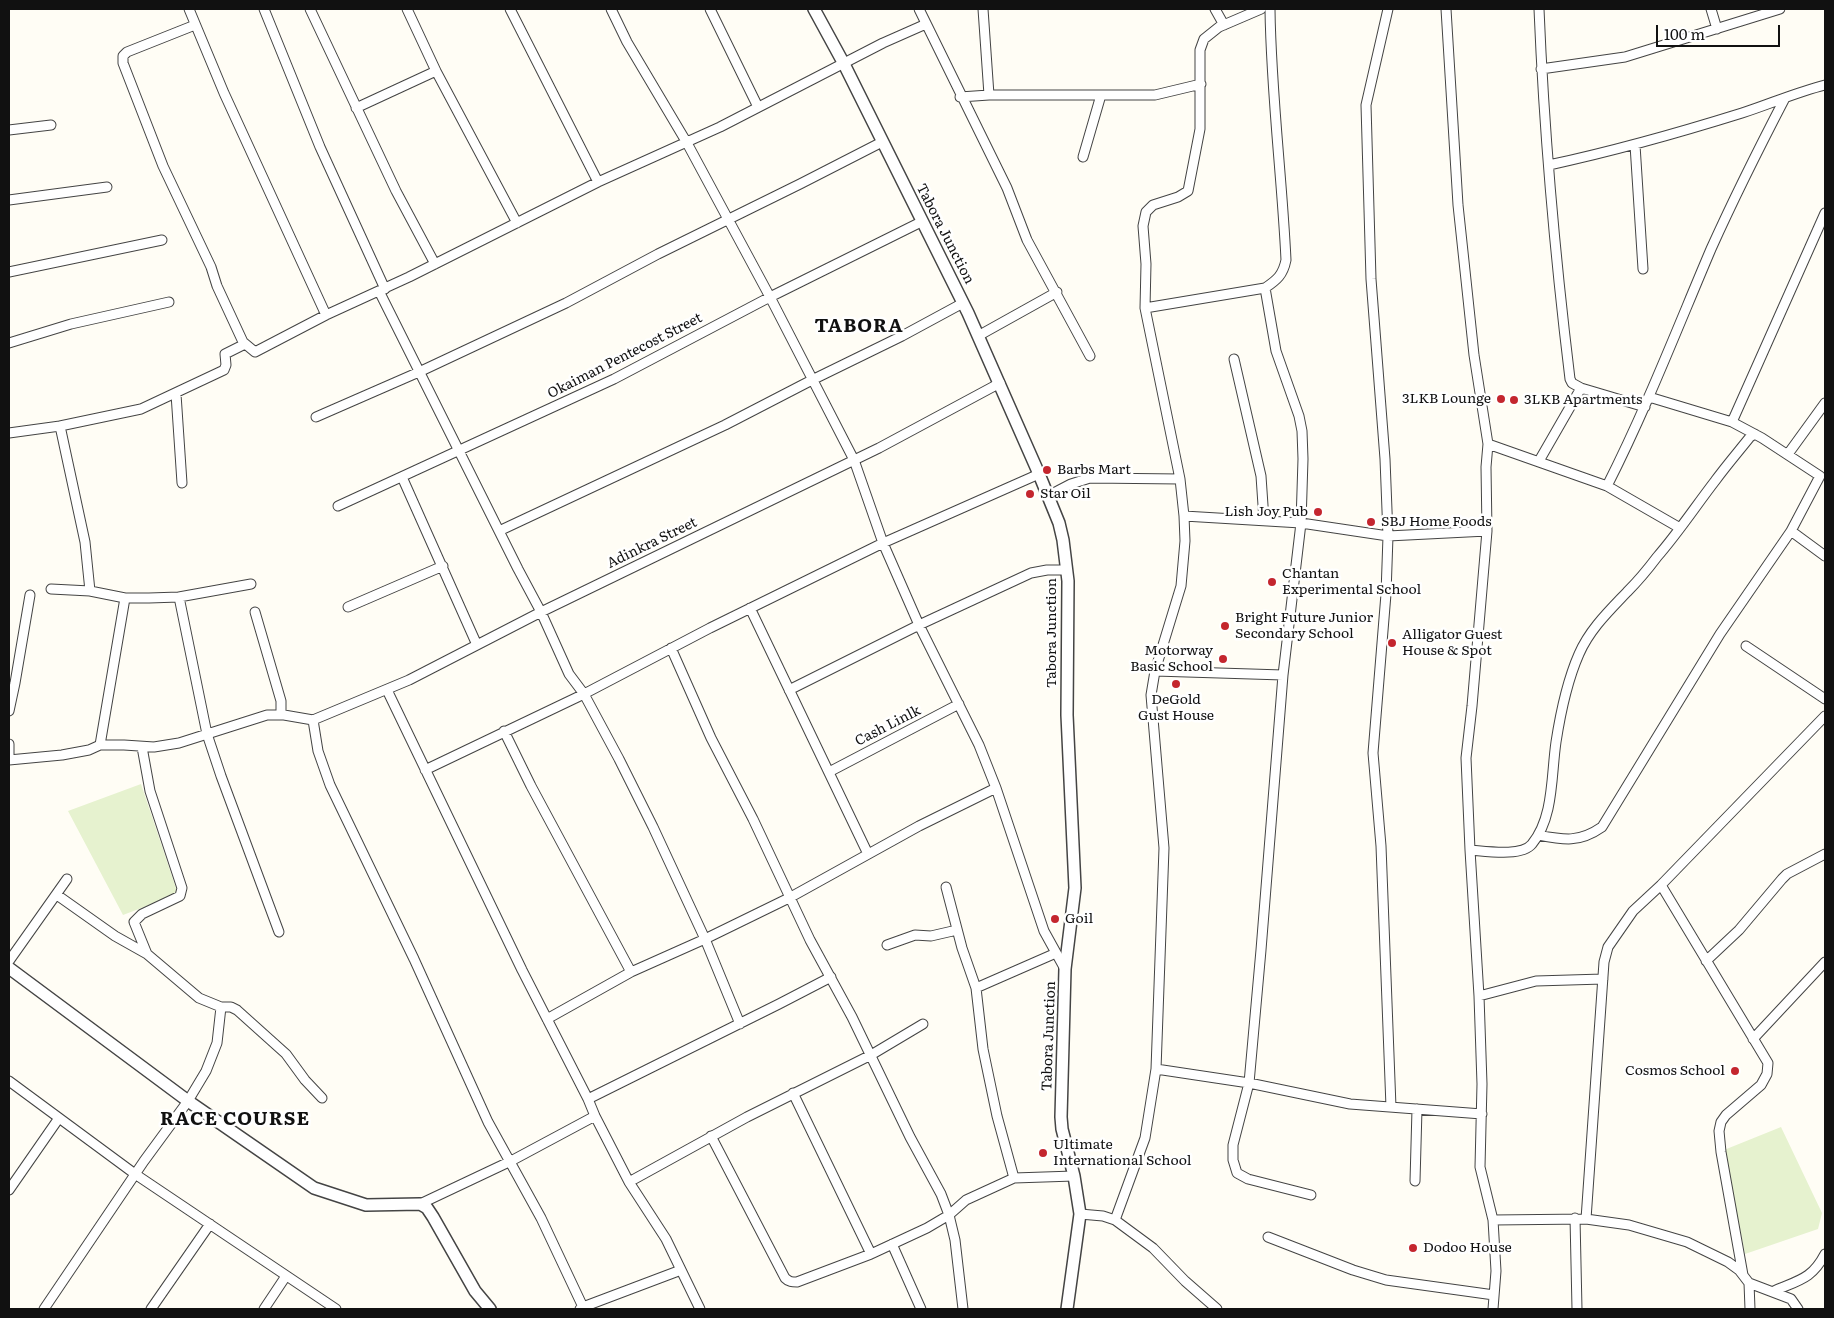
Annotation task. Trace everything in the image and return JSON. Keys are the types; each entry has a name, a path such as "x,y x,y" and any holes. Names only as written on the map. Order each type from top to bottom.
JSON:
{"street":[{"path":"189,9 228,101 326,315"},
{"path":"264,9 320,147 419,372 541,612 569,674 584,694 640,802 705,939 740,1024"},
{"path":"310,9 396,191 436,264"},
{"path":"408,9 436,71 517,223"},
{"path":"510,9 598,182"},
{"path":"611,9 627,42 687,143 728,219 854,460 883,543 919,625 979,746 996,788 1044,931 1065,969"},
{"path":"710,9 758,107"},
{"name":"Tabora Junction","path":"814,9 844,64 963,303 1040,474 1064,540 1067,570 1067,715 1076,888 1065,969 1061,1117 1080,1214 1067,1309"},
{"path":"919,9 960,97 1007,188 1027,240 1090,356"},
{"path":"982,9 989,95"},
{"path":"1215,9 1224,25"},
{"path":"1115,1220 1145,1138 1156,1068 1164,848 1151,695 1155,671 1181,586 1185,541 1180,479 1145,308 1146,264 1144,226 1146,212 1153,205 1178,197 1188,191 1200,129 1200,50 1204,39 1224,25 1261,9"},
{"path":"1145,308 1265,288 1281,275 1286,260 1270,9"},
{"path":"1388,9 1366,105 1371,278 1385,459 1388,536 1386,594 1372,753 1381,846 1391,1107"},
{"path":"1446,9 1458,205 1474,355 1488,444 1486,467 1487,531 1466,758 1479,996 1482,1114 1480,1167 1493,1220 1496,1271 1493,1309"},
{"path":"1538,9 1548,165 1570,379 1572,383 1581,388 1645,407"},
{"path":"1711,9 1717,30"},
{"path":"1541,69 1625,57 1780,9"},
{"path":"195,25 127,52 122,56 123,63 163,166 211,268 243,345 255,352 326,315 436,264 598,182 687,143 883,43 926,24"},
{"path":"356,108 436,71"},
{"path":"960,97 989,95 1156,95 1201,84"},
{"path":"1548,165 1611,152 1689,130 1785,98 1797,92 1825,85"},
{"path":"1083,157 1101,96"},
{"path":"1607,486 1645,407 1712,247 1785,98"},
{"path":"9,130 51,125"},
{"path":"316,417 419,372 566,303 658,254 882,142"},
{"path":"1635,145 1643,269"},
{"path":"9,200 107,187"},
{"path":"1732,422 1825,213"},
{"name":"Okaiman Pentecost Street","path":"338,506 614,379 770,297 921,222"},
{"path":"9,272 162,240"},
{"path":"1265,288 1276,351 1300,424 1303,459 1301,523 1283,675 1249,1083 1233,1145 1233,1160 1237,1173 1248,1179 1311,1195"},
{"path":"978,336 1056,292"},
{"path":"9,343 71,324 169,302"},
{"path":"499,531 700,438 902,336 963,303"},
{"path":"9,433 60,426 141,409 224,370 226,365 225,354 243,345"},
{"path":"1234,359 1261,476 1264,520"},
{"name":"Adinkra Street","path":"313,720 387,690 541,612 854,460 1000,384"},
{"path":"1539,461 1581,388"},
{"path":"176,394 182,484"},
{"path":"1538,835 1564,840 1582,838 1602,827 1720,634 1791,531 1823,474 1732,422 1649,397"},
{"path":"1788,454 1825,403"},
{"path":"60,426 84,534 90,591"},
{"path":"1470,850 1515,852 1531,846 1544,825 1548,810 1556,740 1570,678 1579,654 1598,623 1614,603 1641,577 1750,437 1755,434"},
{"path":"1488,444 1607,486 1680,528"},
{"path":"425,770 584,694 750,608 883,543 1040,474"},
{"path":"402,477 477,645"},
{"path":"1048,496 1071,484 1090,478 1180,479"},
{"path":"1184,516 1301,523 1388,536 1487,531"},
{"path":"1791,531 1825,556"},
{"path":"348,608 442,566"},
{"path":"789,690 1031,572 1067,570"},
{"path":"51,590 90,591 125,598 179,597 251,584"},
{"path":"9,711 30,595"},
{"path":"179,597 207,734 279,932"},
{"path":"100,745 125,598"},
{"path":"750,608 868,854"},
{"path":"255,612 281,701 283,715"},
{"path":"1746,646 1825,699"},
{"path":"671,648 711,738 753,819 789,898 871,1055 910,1137 941,1194 950,1215 957,1249 963,1309"},
{"path":"1155,671 1283,675"},
{"path":"387,690 628,1182 659,1227 700,1309"},
{"name":"Cash Linlk","path":"830,772 959,704"},
{"path":"9,744 9,760 62,755 89,750 100,745 124,745 142,748 179,743 267,715 299,716 313,720 318,752 330,785 414,960 488,1122 541,1218 582,1308 681,1270"},
{"path":"1586,1219 1604,962 1608,946 1633,911 1661,885 1825,716"},
{"path":"504,731 531,786 631,972"},
{"path":"142,748 150,792 182,888 180,896 142,914 134,922 147,954"},
{"path":"547,1018 631,972 705,939 789,898 868,854 996,788"},
{"path":"1706,961 1739,930 1787,874 1825,854"},
{"path":"9,961 68,880"},
{"path":"1661,885 1768,1063 1767,1074 1761,1085 1726,1115 1719,1131 1721,1152 1746,1279 1750,1309"},
{"path":"946,887 957,930 976,988 983,1050 997,1116 1014,1178"},
{"path":"57,895 115,936 147,954 199,998 221,1007 230,1007 238,1010 286,1054 304,1080 322,1098"},
{"path":"886,945 914,934 931,936 957,930"},
{"path":"976,988 1056,953"},
{"path":"1753,1039 1825,962"},
{"path":"9,968 188,1101 314,1188 366,1205 420,1204 511,1161 595,1116"},
{"path":"588,1099 831,977"},
{"path":"1479,996 1536,981 1603,979"},
{"path":"44,1309 135,1174 188,1101 212,1059 217,1042 221,1007"},
{"path":"628,1182 793,1093 871,1055 922,1024"},
{"path":"1156,1068 1249,1083 1329,1101 1482,1114"},
{"path":"9,1081 135,1174 336,1309"},
{"path":"793,1093 871,1254"},
{"path":"1416,1181 1417,1109"},
{"path":"9,1190 59,1118"},
{"path":"711,1136 788,1281 797,1282 871,1254 927,1228 950,1215 966,1200 1014,1178 1074,1176"},
{"path":"420,1204 427,1208 475,1291 490,1309"},
{"path":"1080,1214 1102,1216 1115,1220 1153,1248 1185,1281 1217,1309"},
{"path":"1575,1218 1577,1309"},
{"path":"1493,1220 1575,1218 1629,1225 1687,1242 1728,1262 1746,1279 1791,1299 1798,1309"},
{"path":"151,1309 210,1224"},
{"path":"1268,1237 1353,1270 1386,1280 1494,1295"},
{"path":"892,1244 920,1309"},
{"path":"1774,1291 1808,1276 1818,1267 1825,1254"},
{"path":"264,1309 286,1276"}],"green space":[{"path":"141,784 178,894 123,915 68,811"},
{"path":"1781,1127 1822,1213 1818,1229 1745,1254 1724,1150"}],"place":[{"name":"3LKB Lounge","path":"1501,399"},
{"name":"3LKB Apartments","path":"1514,400"},
{"name":"Barbs Mart","path":"1047,470"},
{"name":"Star Oil","path":"1030,494"},
{"name":"Lish Joy Pub","path":"1318,512"},
{"name":"SBJ Home Foods","path":"1371,522"},
{"name":"Chantan Experimental School","path":"1272,582"},
{"name":"Bright Future Junior Secondary School","path":"1225,626"},
{"name":"Alligator Guest House & Spot","path":"1392,643"},
{"name":"Motorway Basic School","path":"1223,659"},
{"name":"DeGold Gust House","path":"1176,684"},
{"name":"Goil","path":"1055,919"},
{"name":"Cosmos School","path":"1735,1071"},
{"name":"Ultimate International School","path":"1043,1153"},
{"name":"Dodoo House","path":"1413,1248"}],"district":[{"name":"TABORA","path":"859,326"},
{"name":"RACE COURSE","path":"235,1119"}]}
